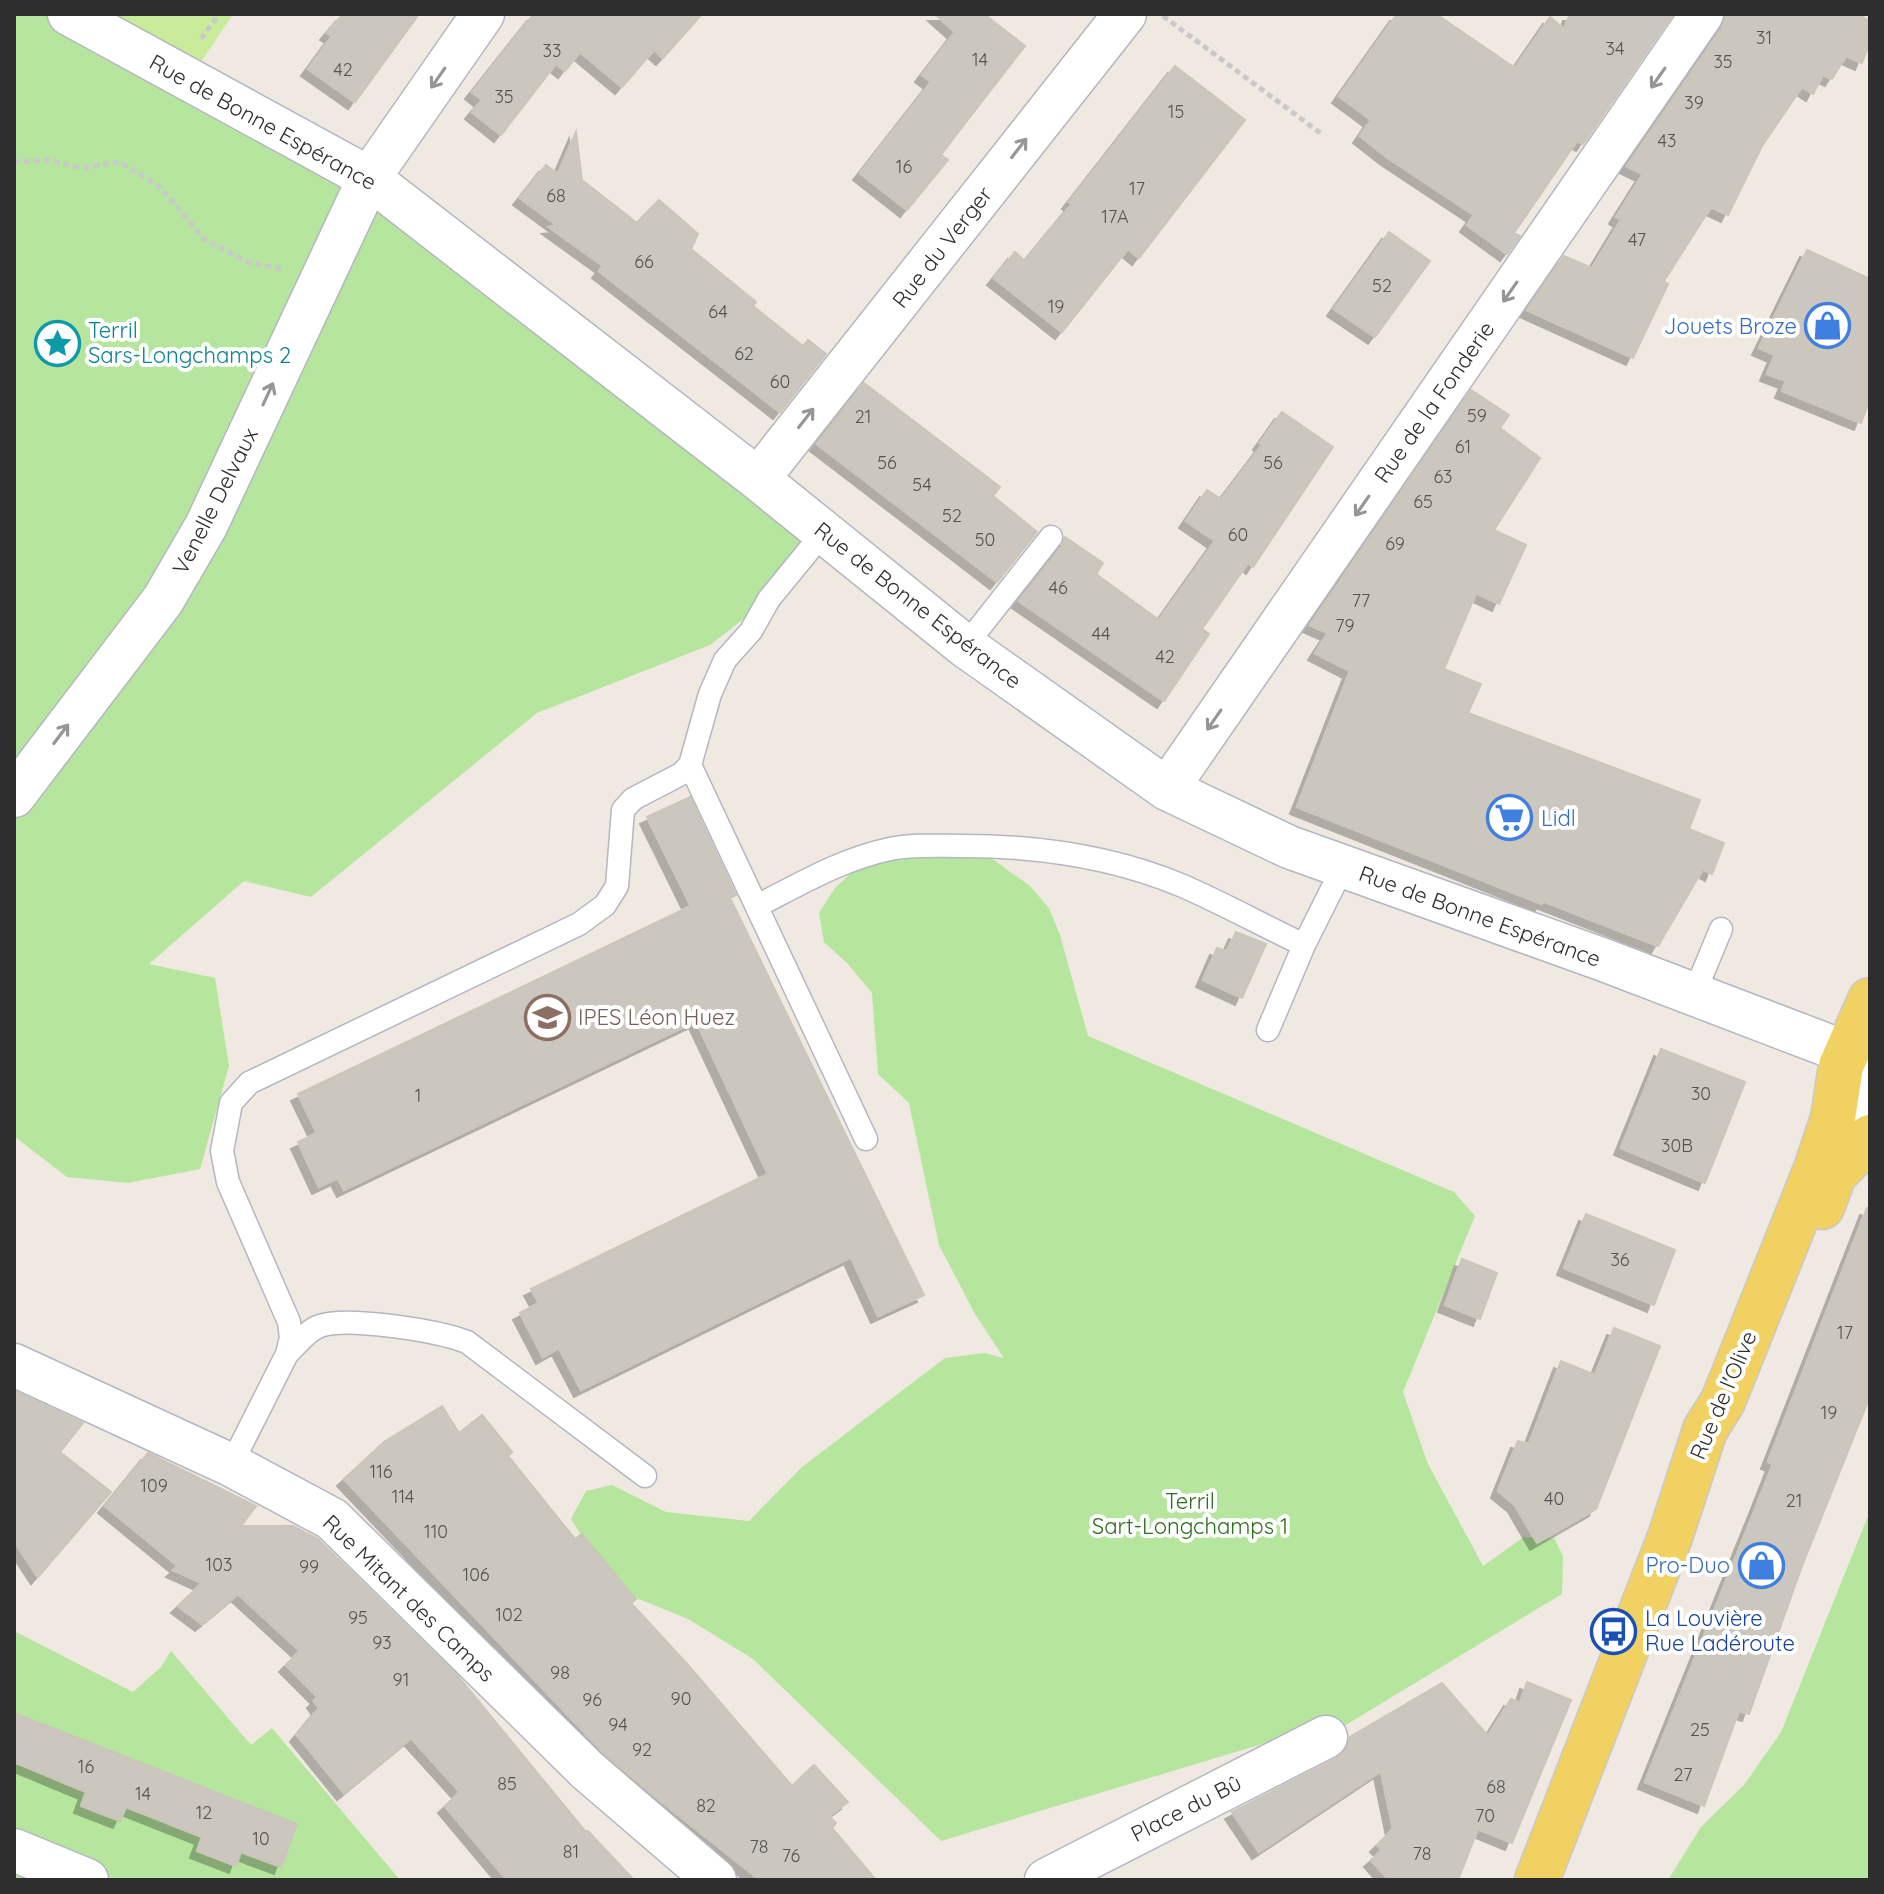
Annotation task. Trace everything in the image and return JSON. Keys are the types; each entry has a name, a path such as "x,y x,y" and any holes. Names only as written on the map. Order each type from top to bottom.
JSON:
{"main road":[{"name":"Rue de l'Olive","path":"1537,1880 1670,1537 1705,1430 1723,1401 1816,1169 1833,1118 1845,1052 1870,1000"},
{"name":"Rue de l'Olive","path":"1560,1880 1834,1175 1870,1137"}],"street":[{"name":"Rue de Bonne Espérance","path":"69,14 369,178 758,479 965,646 1167,789 1289,847 1845,1052"},
{"name":"Venelle Delvaux","path":"14,796 163,600 184,566 206,526 369,178 483,14"},
{"name":"Rue du Verger","path":"758,479 1125,14"},
{"name":"Rue de la Fonderie","path":"1167,789 1702,14"},
{"path":"1839,1171 1866,1094 1865,1079 1845,1052"},
{"name":"Rue Mitant des Camps","path":"14,1365 231,1465 332,1519 587,1770 715,1880"},
{"name":"Place du Bû","path":"1046,1880 1326,1737"},
{"path":"14,1850 87,1880"}],"lane":[{"path":"231,1465 287,1354 291,1338 289,1322 228,1182 222,1151 231,1103 249,1083 579,924 605,905 617,886 623,810 633,799 681,774 690,765 710,694 725,660 751,631 769,599 823,533"},
{"path":"965,646 1051,537"},
{"path":"690,765 866,1139"},
{"path":"757,906 853,859 893,848 1024,848 1084,856 1183,886 1304,945"},
{"path":"1268,1030 1304,945 1343,867"},
{"path":"1694,994 1721,929"},
{"path":"287,1354 316,1327 336,1322 446,1334 467,1342 645,1476"}],"path":[{"path":"1160,14 1323,135"},
{"path":"14,162 47,160 82,168 120,162 160,187 205,240 248,262 294,272 342,236"}],"green space":[{"path":"14,14 69,14 369,178 823,533 769,599 710,645 537,713 311,897 244,881 149,964 215,978 229,1066 200,1169 128,1183 67,1177 14,1136"},
{"path":"69,14 233,14 189,80"},
{"name":"Terril Sart-Longchamps 1","path":"947,846 991,858 1030,886 1049,908 1060,935 1088,1036 1454,1192 1475,1216 1403,1392 1428,1464 1483,1566 1524,1537 1554,1538 1563,1556 1562,1594 1326,1737 1318,1727 941,1841 753,1659 688,1619 626,1594 591,1551 571,1519 586,1491 612,1485 666,1512 749,1521 802,1467 945,1358 984,1353 1004,1358 975,1314 939,1245 909,1103 878,1074 872,993 824,942 819,913 835,888 859,866"},
{"path":"1870,1511 1870,1880 1668,1880 1701,1827 1744,1785 1781,1732"},
{"path":"14,1631 133,1692 161,1667 171,1651 251,1745 272,1728 400,1880 14,1880"}],"building":[{"path":"343,14 419,14 355,102 308,69 332,36 327,33"},
{"path":"534,14 702,14 663,58 654,50 622,87 580,52 565,71 556,64 501,135 472,112 482,100 472,92"},
{"path":"935,14 984,14 1025,46 941,155 948,160 907,210 860,173 931,82 922,75 955,32"},
{"path":"1397,14 1436,14 1515,68 1550,17 1564,29 1570,14 1673,14 1583,144 1577,141 1514,233 1520,236 1507,254 1467,225 1474,215 1360,136 1371,120 1339,96"},
{"path":"1726,14 1857,14 1870,21 1870,42 1862,63 1846,56 1832,79 1823,75 1813,94 1802,87 1762,146 1728,215 1711,207 1664,281 1668,284 1633,358 1527,310 1564,256 1592,268 1621,220 1616,217 1643,174 1627,166 1722,28"},
{"path":"1175,66 1245,120 1139,258 1128,249 1062,332 994,278 1015,252 1025,261 1072,204 1069,202"},
{"path":"576,132 582,180 637,223 659,200 698,234 691,249 756,302 753,306 803,346 808,340 826,354 780,412 599,271 603,266 549,227 558,226 520,198 546,165 558,174"},
{"path":"1389,232 1430,261 1375,337 1334,309"},
{"name":"Jouets Broze","path":"1807,250 1870,279 1870,399 1861,423 1782,391 1786,381 1767,374 1775,355 1759,348"},
{"path":"864,383 1000,487 993,496 1037,532 997,582 817,444"},
{"name":"Lidl","path":"1471,390 1509,415 1500,428 1540,458 1494,530 1526,545 1499,604 1476,593 1444,669 1481,684 1468,713 1700,800 1689,829 1724,843 1712,874 1703,869 1658,946 1543,901 1542,904 1297,807 1350,671 1315,653 1328,633 1310,625"},
{"path":"1282,412 1333,447 1253,567 1248,563 1202,629 1209,634 1164,701 1019,601 1062,546 1065,537 1103,563 1096,574 1159,620 1215,541 1186,521 1207,490 1221,499 1262,445 1260,443"},
{"path":"690,797 736,895 730,898 924,1295 878,1316 851,1257 581,1390 559,1348 543,1357 520,1313 539,1303 531,1289 768,1174 696,1021 344,1190 338,1178 319,1187 298,1142 317,1133 298,1094 691,906 647,817"},
{"path":"1236,932 1266,944 1242,998 1203,980 1217,948 1227,951"},
{"path":"1661,1049 1745,1082 1705,1183 1621,1148"},
{"path":"1867,1208 1870,1209 1870,1396 1802,1566 1749,1714 1739,1711 1704,1806 1645,1782 1773,1464 1768,1462"},
{"path":"1586,1214 1675,1250 1654,1305 1564,1268"},
{"path":"1462,1259 1497,1273 1480,1319 1445,1305"},
{"path":"1614,1328 1660,1346 1596,1509 1537,1543 1515,1505 1498,1491 1518,1441 1529,1444 1561,1361 1595,1375"},
{"path":"14,1391 83,1423 60,1452 111,1492 38,1577 14,1541"},
{"path":"442,1406 459,1433 482,1415 512,1452 508,1456 575,1539 582,1534 636,1599 631,1603 792,1786 814,1765 848,1802 829,1816 836,1823 832,1828 876,1880 760,1880 604,1753 344,1479 384,1442"},
{"path":"148,1453 256,1506 241,1526 293,1526 318,1539 457,1675 585,1831 634,1880 507,1880 445,1806 460,1792 411,1738 344,1793 297,1735 319,1708 314,1701 318,1697 286,1665 300,1651 238,1594 202,1624 178,1606 202,1583 173,1570 178,1566 105,1506"},
{"path":"1527,1682 1571,1700 1512,1843 1478,1829 1458,1880 1389,1880 1371,1860 1382,1850 1377,1845 1393,1829 1381,1771 1259,1852 1232,1812 1337,1758 1346,1749 1350,1737 1442,1683 1488,1736 1511,1699 1520,1703"},
{"path":"14,1713 297,1824 281,1867 241,1852 236,1866 197,1851 202,1837 126,1807 120,1821 81,1806 86,1792 14,1762"}],"place":[{"name":"Jouets Broze","path":"1828,326"},
{"name":"Terril Sars-Longchamps 2","path":"57,343"},
{"name":"Lidl","path":"1510,818"},
{"name":"IPES Léon Huez","path":"547,1017"},
{"name":"Pro-Duo","path":"1761,1565"},
{"name":"La Louvière Rue Ladéroute","path":"1614,1631"}]}
